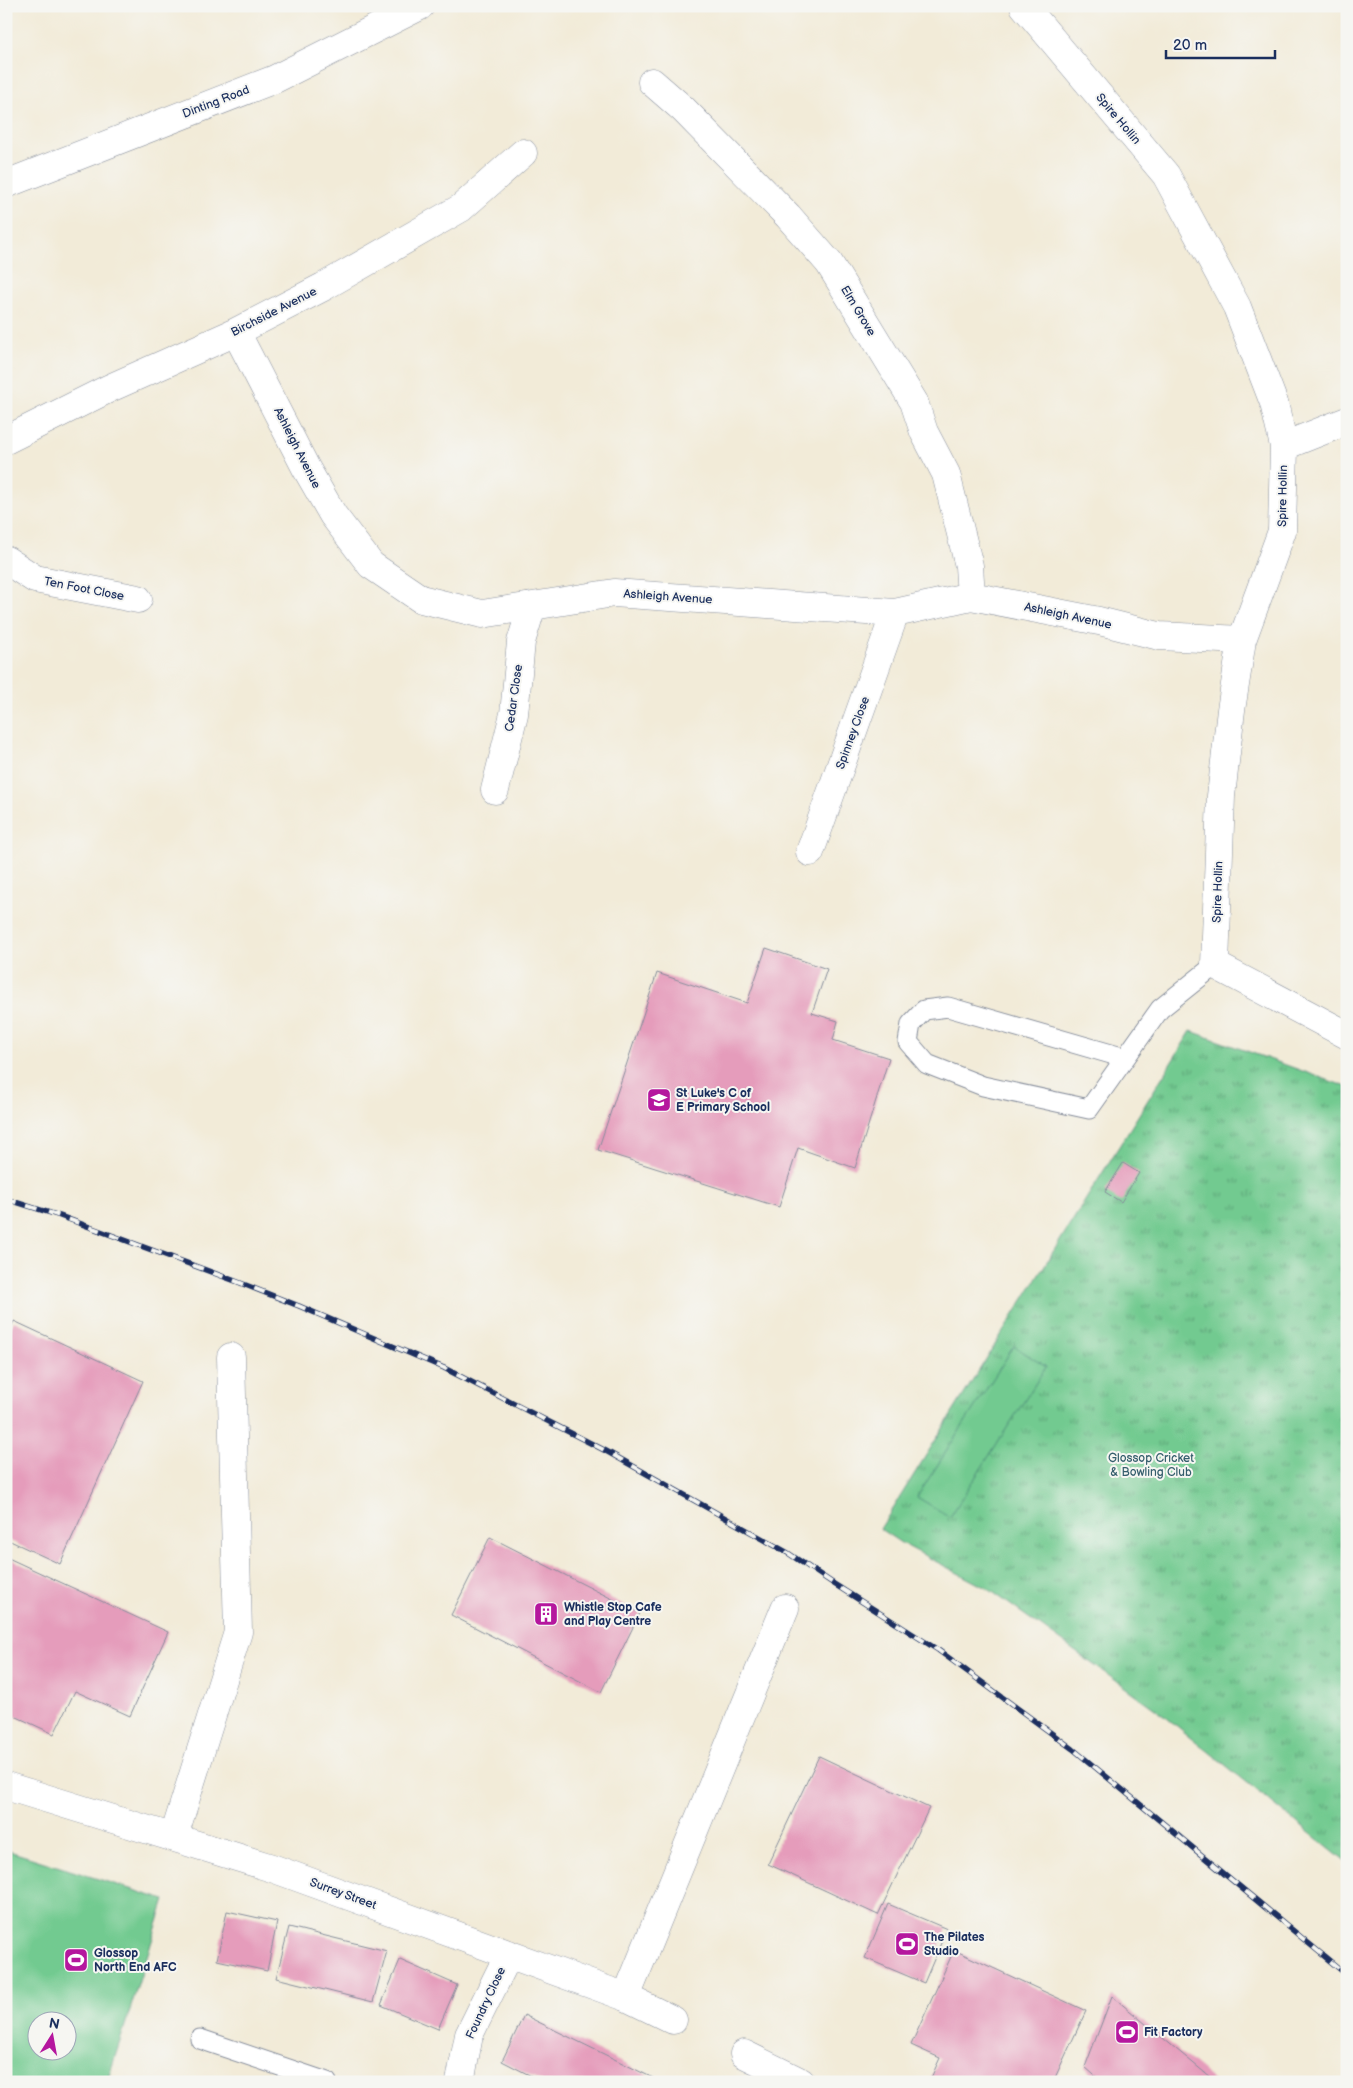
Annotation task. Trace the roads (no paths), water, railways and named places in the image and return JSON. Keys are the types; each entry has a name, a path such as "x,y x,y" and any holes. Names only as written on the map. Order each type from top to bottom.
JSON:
{"street":[{"name":"Dinting Road","path":"6,184 275,79 420,6"},
{"name":"Spire Hollin","path":"1024,6 1166,176 1237,307 1274,403 1284,446 1282,531 1242,640 1221,796 1215,965"},
{"name":"Elm Grove","path":"652,82 703,129 788,216 830,263 914,402 924,432 946,474 969,566 971,596"},
{"name":"Birchside Avenue","path":"6,440 110,388 236,332 323,287 461,208 523,153"},
{"name":"Ashleigh Avenue","path":"236,332 306,468 333,515 371,565 421,600 482,614 614,593 895,613 971,596 1099,621 1159,636 1242,640"},
{"path":"1284,446 1347,421"},
{"name":"Ten Foot Close","path":"6,560 35,579 138,599"},
{"name":"Cedar Close","path":"495,790 514,714 521,642 532,606"},
{"name":"Spinney Close","path":"810,852 895,613"},
{"path":"1215,965 1347,1035"},
{"path":"174,1836 238,1632 231,1357"},
{"path":"626,1997 785,1608"},
{"name":"Surrey Street","path":"6,1786 174,1836 272,1868 626,1997 673,2020"},
{"name":"Foundry Close","path":"460,2082 469,2035 510,1954"},
{"path":"744,2054 801,2082"}],"lane":[{"path":"1125,1058 948,1007 924,1010 911,1024 908,1042 927,1064 982,1086 1089,1109 1160,1009 1215,965"},
{"path":"200,2039 327,2082"}],"railway":[{"path":"6,1199 60,1216 238,1282 444,1368 606,1451 788,1553 938,1650 1073,1749 1347,1975"}],"place":[{"name":"St Luke's C of E Primary School","path":"659,1100"},
{"name":"Whistle Stop Cafe and Play Centre","path":"546,1614"},
{"name":"The Pilates Studio","path":"907,1944"},
{"name":"Glossop North End AFC","path":"76,1960"},
{"name":"Fit Factory","path":"1127,2032"}],"park label":[{"name":"Glossop Cricket & Bowling Club","path":"1151,1465"}]}
